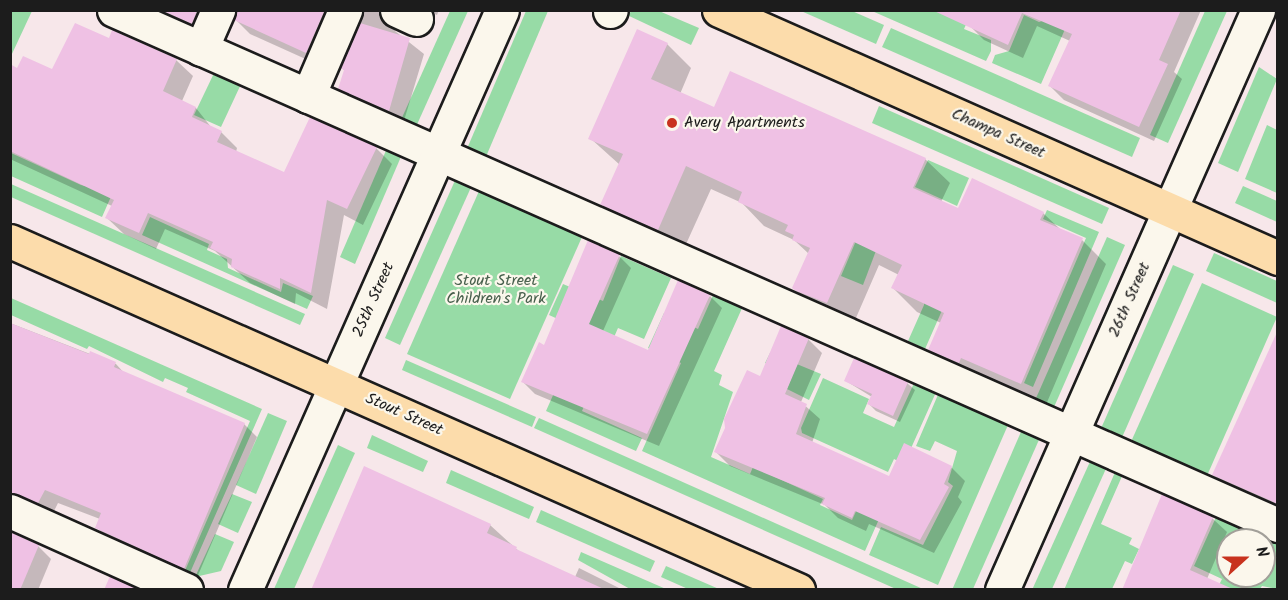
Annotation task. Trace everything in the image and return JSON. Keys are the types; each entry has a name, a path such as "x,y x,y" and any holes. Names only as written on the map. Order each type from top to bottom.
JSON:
{"main road":[{"name":"Champa Street","path":"719,10 1278,258"},
{"name":"Stout Street","path":"10,241 798,590"}],"street":[{"path":"114,10 1278,525"},
{"path":"201,49 218,10"},
{"path":"308,96 345,10"},
{"name":"25th Street","path":"245,590 502,10"},
{"name":"26th Street","path":"1002,590 1258,10"},
{"path":"10,511 186,590"}],"green space":[{"path":"10,11 32,11 11,56"},
{"path":"450,11 468,11 415,129 400,122"},
{"path":"526,11 548,11 485,159 466,151"},
{"path":"632,11 659,11 699,28 691,45 627,15"},
{"path":"801,11 852,11 884,25 876,44"},
{"path":"872,11 972,11 964,29 991,40 991,51 986,61"},
{"path":"1073,11 1041,84 992,63 995,55 1009,51 1024,15 1039,22"},
{"path":"1205,11 1227,11 1168,143 1150,135"},
{"path":"891,28 1140,138 1132,157 882,47"},
{"path":"1259,67 1277,79 1238,172 1218,163"},
{"path":"216,69 242,82 221,127 194,115"},
{"path":"879,106 1109,208 1102,224 872,123"},
{"path":"1267,125 1277,130 1277,193 1245,179"},
{"path":"391,139 406,145 355,264 340,257"},
{"path":"11,153 81,185 113,192 102,217 11,176"},
{"path":"928,160 969,178 957,206 915,187"},
{"path":"461,167 477,174 400,345 385,338"},
{"name":"Stout Street Children's Park","path":"483,182 586,228 510,399 407,354"},
{"path":"11,184 305,314 300,325 11,197"},
{"path":"1243,186 1277,201 1277,222 1235,203"},
{"path":"1047,210 1099,232 1033,387 1024,383 1086,238 1043,219"},
{"path":"150,217 209,244 207,250 227,259 228,268 281,292 283,283 313,296 307,309 142,235"},
{"path":"864,222 882,235 863,285 841,276"},
{"path":"1107,237 1125,245 1051,414 1033,405"},
{"path":"1214,253 1277,281 1277,303 1206,271"},
{"path":"621,256 671,278 644,339 618,328 582,411 642,438 636,451 546,411 582,330 549,315 563,284 603,301"},
{"path":"962,265 925,349 908,341 924,305 924,298"},
{"path":"1173,265 1194,274 1120,442 1099,433"},
{"path":"1202,283 1277,317 1206,478 1130,444"},
{"path":"714,293 743,306 714,371 722,375 719,385 733,392 711,457 750,474 753,467 823,499 820,505 852,520 875,471 887,501 865,551 642,451 681,363 648,348 664,313 698,329"},
{"path":"11,298 262,409 189,575 184,573 250,421 186,392 188,388 165,378 163,382 89,346 87,349 11,315"},
{"path":"770,353 821,374 809,400 787,389 792,376 765,363"},
{"path":"406,360 536,417 532,427 402,370"},
{"path":"823,378 869,399 863,413 894,427 915,381 937,390 904,464 894,459 888,472 802,433 801,428"},
{"path":"940,390 999,416 1008,425 938,585 869,555 881,527 923,545 953,486 948,482 957,451 935,441 930,451 916,446"},
{"path":"268,413 287,421 256,494 236,485"},
{"path":"539,418 923,589 896,589 534,428"},
{"path":"1024,425 1042,433 973,589 952,590"},
{"path":"372,435 428,461 423,472 367,448"},
{"path":"338,445 355,453 294,589 274,589"},
{"path":"1093,455 1109,462 1052,589 1032,590"},
{"path":"451,470 534,507 529,519 446,483"},
{"path":"1116,470 1123,474 1101,524 1132,538 1129,544 1139,549 1132,564 1125,561 1112,589 1064,590"},
{"path":"232,494 252,502 238,533 218,524"},
{"path":"541,510 655,561 650,572 536,522"},
{"path":"1217,515 1246,528 1216,528 1216,576 1194,566"},
{"path":"215,534 234,542 221,571 195,577"},
{"path":"1276,542 1277,542 1277,589 1272,588 1276,588"},
{"path":"581,552 666,589 630,589 578,560"},
{"path":"666,566 719,589 688,589 661,577"},
{"path":"1218,588 1261,588 1260,589"}],"building":[{"path":"161,10 197,10 192,24"},
{"path":"236,10 320,10 324,12 306,53 234,20"},
{"path":"932,10 1181,10 1159,60 1168,64 1139,127 1048,86 1072,34 1022,13 1008,45"},
{"path":"75,23 109,38 112,30 177,59 163,91 196,107 192,117 222,131 217,142 284,172 310,117 377,147 347,209 327,200 311,293 280,278 280,289 231,267 232,259 210,248 213,242 148,213 139,233 105,218 114,200 10,151 10,64 17,68 23,56 52,69"},
{"path":"360,23 410,38 389,111 338,89 344,70 340,68"},
{"path":"637,29 668,43 651,79 714,107 730,71 926,158 913,188 958,208 972,178 1044,212 1040,220 1083,238 1021,384 961,358 959,363 928,350 944,313 891,288 902,265 854,242 827,303 796,291 792,288 810,248 792,240 794,235 785,231 788,225 738,202 742,192 686,166 658,230 600,205 623,154 588,139"},
{"path":"588,240 620,254 589,324 648,350 678,280 710,295 647,434 521,382 539,342 544,345"},
{"path":"10,323 89,354 90,351 116,362 114,367 245,423 184,569 95,528 101,513 45,490 38,503 10,493"},
{"path":"781,326 809,338 785,394 807,404 796,434 889,476 904,443 952,466 944,484 949,487 920,540 855,511 852,518 822,504 825,498 714,452 725,428 724,419 747,370 760,376"},
{"path":"1278,330 1278,504 1212,475"},
{"path":"854,358 908,382 893,416 867,404 872,394 844,381"},
{"path":"364,466 491,524 487,533 517,547 516,549 606,590 311,590"},
{"path":"1162,494 1213,517 1190,570 1216,582 1216,588 1235,590 1122,590"},
{"path":"10,532 39,545 20,590 10,590"},
{"path":"110,576 139,590 104,590"}],"place":[{"name":"Avery Apartments","path":"672,123"}]}
